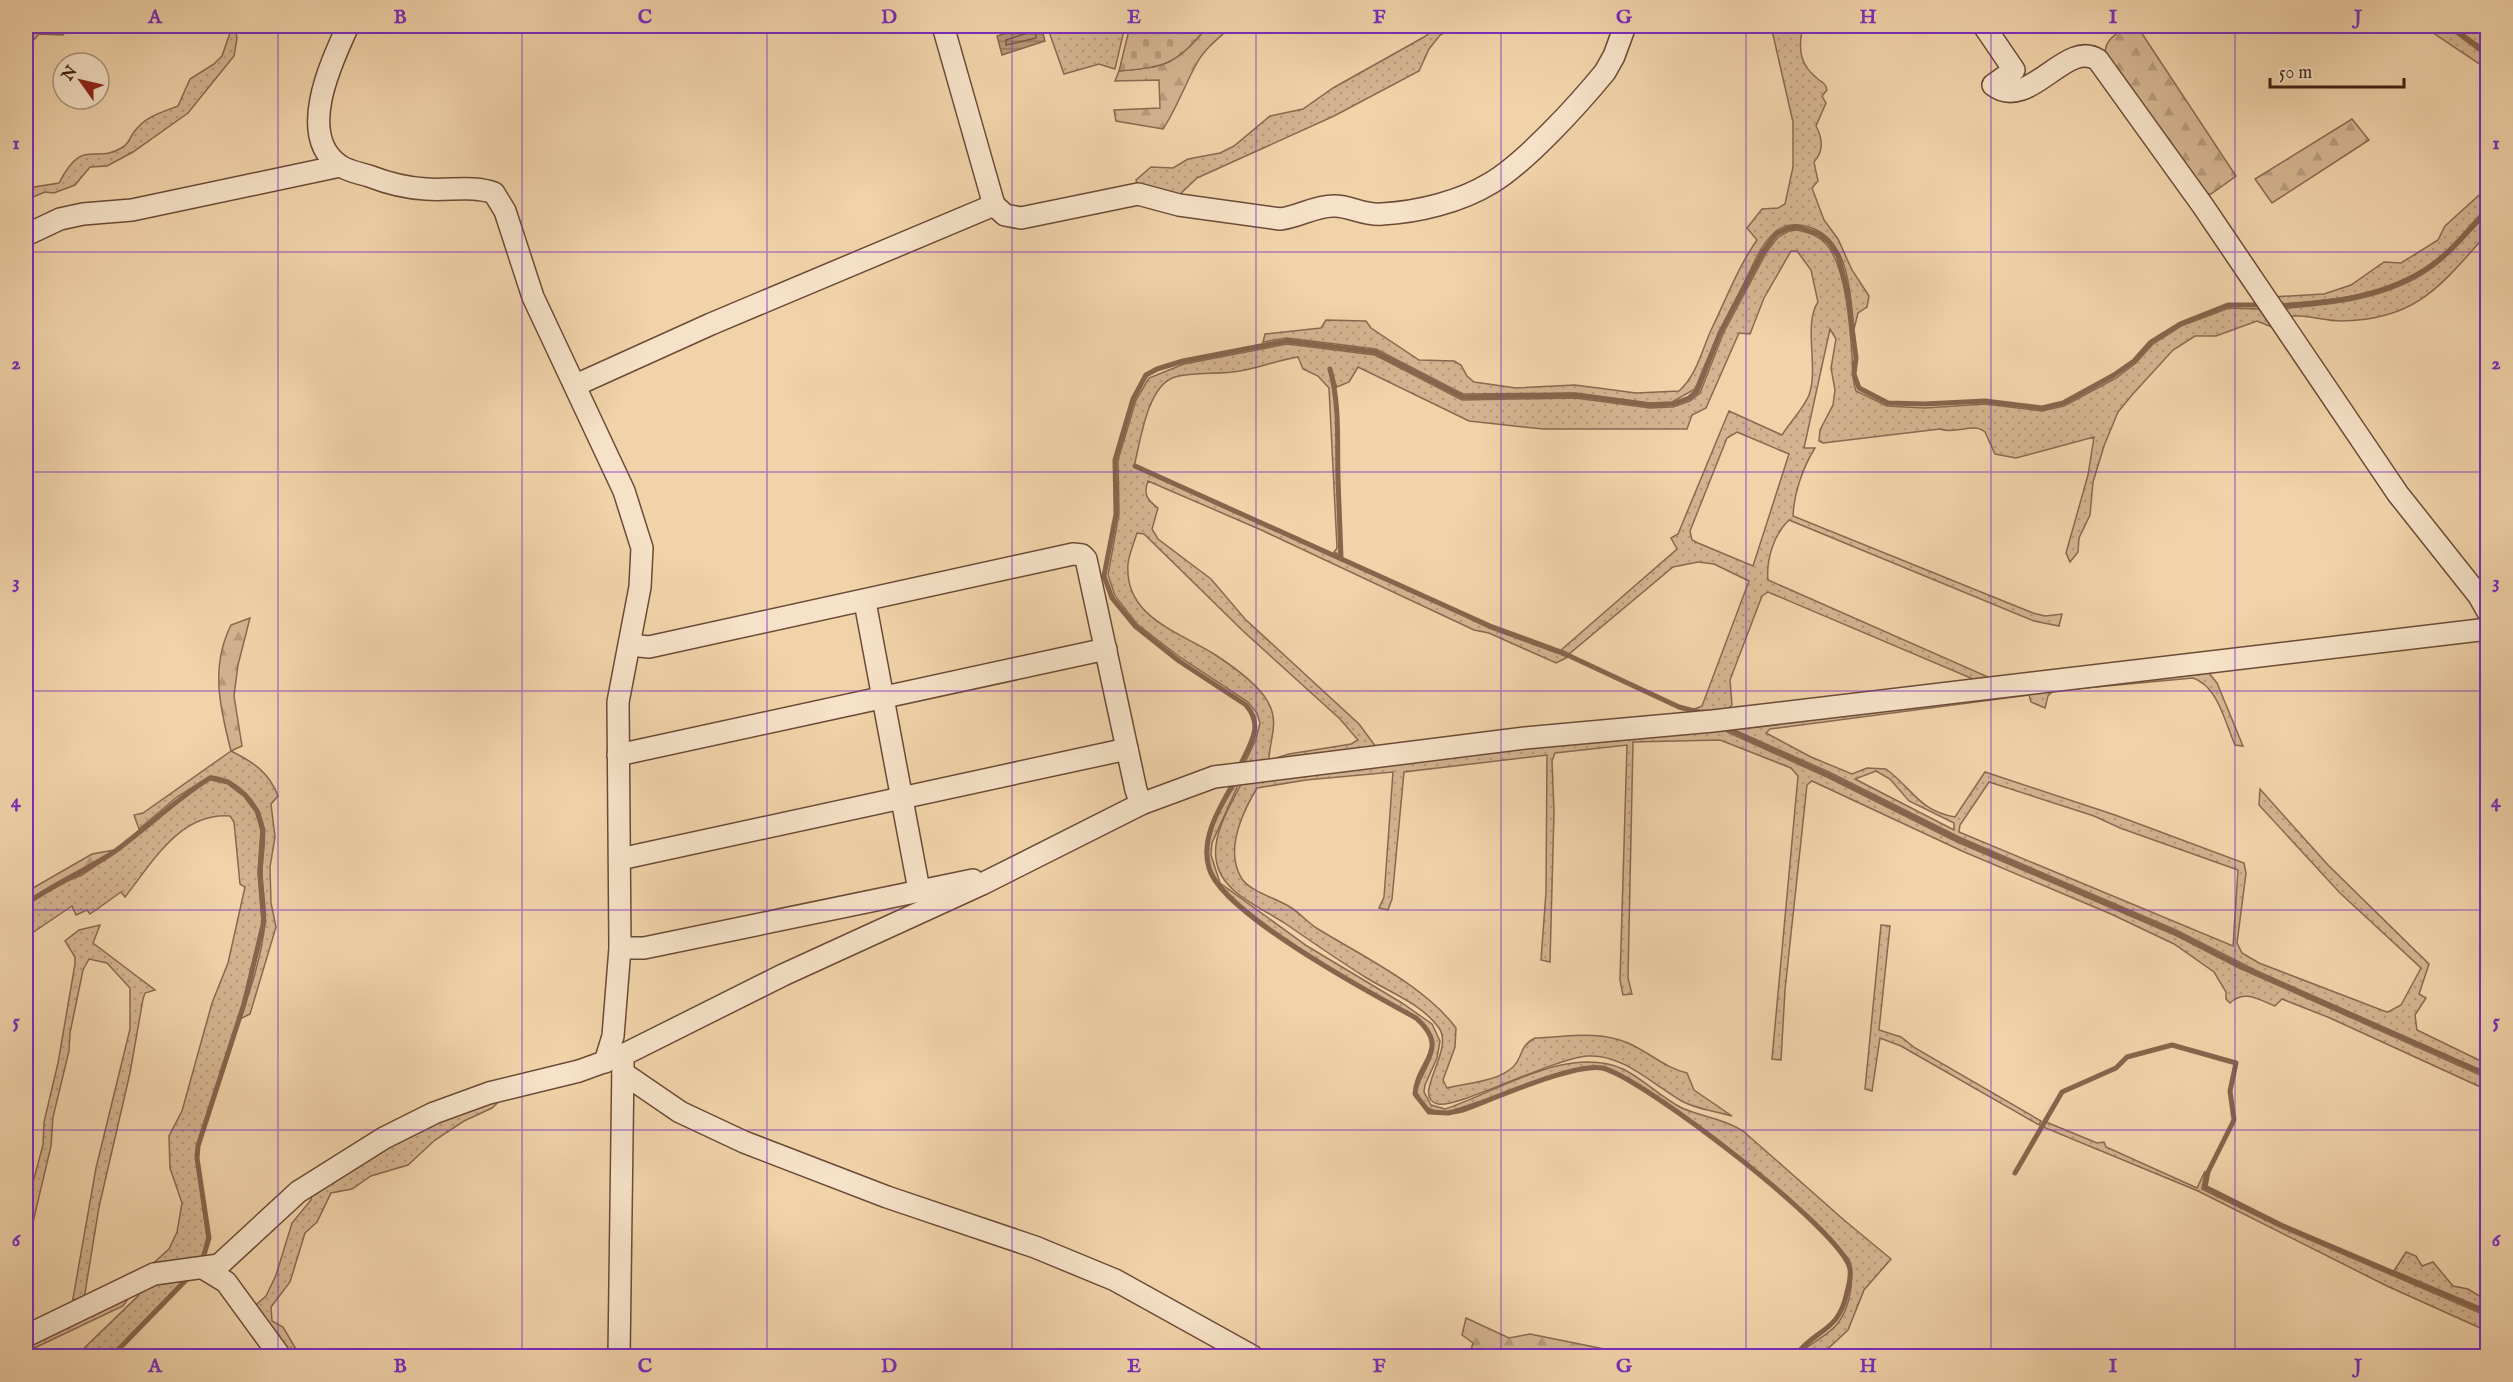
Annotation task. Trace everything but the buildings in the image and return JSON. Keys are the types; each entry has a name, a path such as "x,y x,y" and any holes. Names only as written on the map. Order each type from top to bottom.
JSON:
{"street":[{"path":"348,26 326,79 320,105 324,147 340,166 391,184 425,189 478,189 494,193 505,211 533,297 624,491 642,548 640,587 618,702 620,948 613,1036 617,1064 619,1356"},
{"path":"944,26 994,205 1005,215 1021,218 1138,194 1179,205 1280,219 1297,218 1330,206 1379,215 1440,204 1492,183 1523,159 1605,72 1614,56 1625,26"},
{"path":"1984,26 2014,70 1993,85 2000,91 2012,93 2024,88 2067,62 2087,56 2098,60 2203,206 2398,494 2479,596 2487,612"},
{"path":"26,235 60,219 82,214 143,208 340,166"},
{"path":"576,385 711,324 994,205"},
{"path":"630,645 649,647 865,602 1073,554 1082,555 1086,559 1127,750 1141,804"},
{"path":"865,602 919,890"},
{"path":"26,1336 154,1274 219,1265 237,1251 298,1192 384,1138 434,1113 472,1099 617,1064 783,975 982,884 1141,804 1214,777 1525,738 1713,721 2487,629"},
{"path":"618,755 1106,648"},
{"path":"620,859 1127,750"},
{"path":"620,948 644,948 972,880 982,884"},
{"path":"617,1064 680,1112 744,1142 840,1179 1035,1247 1115,1280 1212,1336 1252,1356"},
{"path":"203,1268 226,1282 280,1356"}],"green space":[{"path":"38,26 70,26 63,35 39,34 31,43 26,44 26,34"},
{"path":"1047,26 1125,26 1115,69 1099,64 1064,74"},
{"path":"1130,26 1208,26 1179,56 1170,61 1149,68 1119,71"},
{"path":"1208,26 1232,26 1204,52 1163,129 1116,121 1114,110 1160,108 1159,80 1115,81 1119,71 1149,68 1170,61 1179,56"},
{"path":"1439,26 1458,26 1440,35 1429,49 1419,71 1334,116 1197,178 1175,199 1140,193 1136,180 1151,167 1173,168 1188,159 1220,153 1234,146 1270,116 1303,109 1333,88 1424,37"},
{"path":"1771,26 1811,26 1802,31 1800,45 1802,58 1808,69 1826,86 1827,90 1822,96 1826,103 1816,126 1821,145 1820,154 1814,162 1818,181 1812,188 1824,220 1838,239 1852,270 1869,296 1867,307 1858,313 1854,329 1849,286 1841,257 1825,235 1812,228 1797,225 1778,230 1764,245 1724,323 1695,389 1672,402 1650,403 1575,393 1463,394 1376,349 1287,338 1263,342 1265,334 1321,328 1326,320 1366,321 1371,328 1419,360 1454,361 1461,365 1467,376 1474,382 1516,388 1575,385 1636,393 1679,391 1691,377 1733,282 1757,240 1747,228 1762,209 1778,208 1785,204 1793,167 1793,122"},
{"path":"2128,26 2137,26 2236,176 2211,194 2203,193 2105,54 2109,41"},
{"path":"2423,26 2446,26 2487,57 2487,69"},
{"path":"2453,26 2487,26 2487,51"},
{"path":"232,27 235,27 237,38 234,56 188,113 133,152 107,166 90,167 75,185 54,193 45,192 26,200 28,188 59,183 75,160 90,154 113,152 123,147 143,122 178,106 190,79 214,64 222,56"},
{"path":"2352,119 2369,140 2272,203 2255,179"},
{"path":"2487,188 2487,207 2447,250 2415,274 2378,290 2358,295 2278,304 2273,297 2324,294 2351,285 2384,262 2401,263 2438,240 2445,226"},
{"path":"2487,213 2487,234 2441,284 2408,306 2389,314 2367,319 2341,321 2304,316 2282,318 2275,309 2338,303 2399,286 2435,266"},
{"path":"1797,230 1816,236 1833,254 1846,297 1856,391 1887,406 1925,408 1985,404 2042,411 2064,406 2116,378 2136,363 2153,344 2181,326 2229,308 2259,309 2272,327 2257,321 2216,336 2195,336 2173,350 2132,395 2118,412 2104,446 2093,482 2090,515 2079,538 2078,552 2070,562 2066,553 2088,475 2094,437 2016,458 1995,454 1985,432 1975,428 1952,431 1940,429 1823,443 1819,441 1820,430 1833,405 1835,390 1831,368 1836,339 1830,329 1804,448 1815,448 1800,481 1793,516 2033,613 2045,616 2062,614 2059,626 2034,621 1789,520 1779,532 1772,548 1768,564 1768,580 1995,680 1980,682 1768,592 1762,596 1730,680 1732,705 1725,711 1692,710 1702,706 1749,581 1714,564 1698,562 1673,567 1569,654 1561,650 1677,549 1671,538 1678,534 1729,411 1782,435 1804,405 1812,384 1811,334 1814,311 1818,302 1811,270 1797,251 1791,251 1764,298 1750,334 1739,333 1706,408 1692,415 1687,429 1543,429 1469,421 1358,367 1349,382 1337,387 1329,368 1338,437 1340,555 1334,552 1337,548 1329,388 1318,376 1303,369 1298,357 1240,371 1175,377 1165,382 1151,403 1134,467 1415,592 1489,628 1568,657 1556,663 1489,633 1474,630 1259,529 1148,481 1147,496 1158,508 1152,529 1158,539 1211,579 1245,619 1359,724 1376,747 1242,769 1256,739 1260,723 1257,713 1248,702 1181,658 1137,624 1115,596 1108,575 1119,514 1118,460 1136,400 1149,378 1184,364 1287,344 1375,355 1462,400 1575,398 1650,408 1673,407 1690,401 1700,393 1723,334 1766,253 1778,237 1789,231","holes":["1737,432 1789,454 1753,566 1692,540 1690,531 1727,438","1137,533 1144,534 1243,631 1340,719 1358,740 1351,744 1289,754 1269,760 1274,724 1264,695 1251,682 1214,654 1156,621 1135,597 1129,582 1128,564"]},
{"path":"250,618 238,665 234,696 242,746 231,751 223,719 219,688 221,656 231,625"},
{"path":"2204,667 2217,683 2243,746 2235,745 2215,697 2202,682 2193,678 2053,691 2048,696 2045,708 2031,702 2029,695 1770,729 1766,733 1811,757 1852,774 1867,768 1886,769 1924,804 1943,814 1955,817 1985,772 2115,815 2244,863 2246,873 2237,943 2242,953 2259,963 2384,1011 2388,1012 2401,1005 2421,968 2340,893 2259,805 2260,789 2328,865 2429,964 2419,994 2426,998 2415,1015 2417,1030 2487,1064 2487,1073 2257,971 2176,930 1959,837 1829,772 1730,728","holes":["1876,771 1890,779 1909,801 1954,823 1954,830 1855,779","1989,782 2094,816 2120,828 2238,870 2233,946 1959,832 1960,825"]},
{"path":"1724,724 1727,732 1829,778 1957,842 2177,936 2239,968 2487,1078 2487,1090 2330,1018 2282,999 2275,1006 2246,996 2230,1003 2214,972 2174,944 2111,914 1962,851 1812,781 1807,785 1785,990 1781,1060 1772,1059 1798,776 1791,768 1720,740 1633,742 1628,978 1632,994 1623,995 1620,980 1627,745 1555,753 1552,761 1554,811 1550,962 1541,960 1546,892 1547,755 1404,772 1392,899 1388,910 1379,908 1384,897 1393,772 1306,780 1257,788 1237,832 1235,856 1242,879 1251,888 1290,907 1318,929 1392,973 1443,1013 1456,1028 1455,1047 1443,1080 1447,1088 1499,1076 1513,1067 1523,1048 1535,1038 1594,1035 1628,1043 1671,1067 1687,1073 1694,1090 1732,1116 1686,1103 1637,1071 1613,1060 1588,1056 1553,1065 1464,1099 1438,1104 1431,1100 1429,1092 1442,1049 1442,1038 1439,1028 1432,1020 1405,999 1365,977 1243,898 1225,881 1219,871 1216,859 1217,837 1246,775"},
{"path":"231,751 265,774 278,796 271,804 275,837 270,867 271,903 276,927 250,1014 240,1019 259,958 264,933 265,908 262,871 264,835 258,810 238,787 229,781 210,776 177,797 139,829 134,815 143,813"},
{"path":"210,779 227,783 244,796 256,811 261,831 258,873 262,922 243,1003 197,1145 196,1158 207,1238 202,1257 148,1268 169,1249 177,1232 182,1203 170,1168 169,1136 182,1111 212,1003 228,963 245,887 240,884 234,822 230,816 212,817 196,822 169,842 125,897 121,892 90,914 87,910 76,915 72,906 26,937 26,906 51,887 82,875 116,852 179,799"},
{"path":"1238,780 1239,783 1212,843 1211,855 1220,883 1307,946 1402,1003 1432,1024 1440,1041 1437,1058 1424,1092 1431,1105 1445,1109 1556,1066 1579,1062 1602,1063 1623,1069 1680,1107 1735,1126 1891,1259 1864,1290 1848,1330 1820,1356 1797,1356 1829,1332 1842,1317 1846,1309 1851,1283 1849,1259 1787,1196 1661,1100 1616,1073 1601,1067 1583,1067 1448,1112 1432,1110 1423,1104 1416,1090 1430,1061 1433,1043 1426,1026 1417,1017 1301,949 1240,904 1219,883 1209,865 1209,842 1216,820"},
{"path":"114,850 26,902 26,892 92,854"},
{"path":"100,925 93,943 155,990 145,993 143,999 130,1073 99,1207 84,1299 72,1304 96,1168 130,1029 130,988 107,963 89,959 83,970 70,1033 69,1051 53,1117 51,1146 26,1252 26,1208 43,1145 44,1122 58,1063 75,964 75,957 65,941 79,930"},
{"path":"1881,925 1890,926 1879,1030 1901,1037 1915,1048 2041,1121 2039,1125 1901,1046 1880,1038 1872,1091 1865,1089"},
{"path":"506,1095 492,1108 464,1121 435,1140 408,1165 371,1176 352,1189 331,1193 317,1222 305,1233 290,1282 271,1307 272,1321 283,1327 300,1356 286,1356 255,1313 257,1304 266,1296 276,1275 292,1223 311,1200 312,1191 438,1119"},
{"path":"2046,1122 2097,1143 2104,1142 2106,1147 2197,1188 2205,1171 2202,1189 2280,1227 2487,1316 2487,1331 2387,1286 2198,1191 2043,1127"},
{"path":"2406,1252 2416,1256 2422,1266 2433,1262 2453,1286 2468,1289 2481,1297 2487,1295 2487,1310 2394,1271"},
{"path":"189,1275 110,1356 76,1356 138,1296 145,1282"},
{"path":"137,1286 123,1306 26,1352 26,1340"},
{"path":"1466,1318 1509,1338 1530,1334 1609,1350 1615,1356 1560,1356 1497,1350 1494,1356 1469,1356 1473,1343 1462,1335"}],"water":[{"path":"1031,26 1041,26 1045,41 1002,55 997,36"}],"waterway":[{"path":"2449,26 2488,54"},
{"path":"2278,306 2318,303 2358,296 2415,276 2440,259 2488,210"},
{"path":"1239,768 1251,744 1255,729 1252,713 1246,705 1179,661 1135,626 1112,598 1104,576 1116,514 1115,460 1133,399 1146,375 1157,369 1183,361 1287,341 1375,352 1463,397 1575,395 1650,405 1673,404 1689,398 1697,391 1720,333 1763,252 1776,234 1788,228 1798,227 1819,234 1829,242 1838,256 1847,289 1856,358 1854,374 1859,388 1888,403 1985,401 2042,408 2063,403 2114,375 2134,361 2151,342 2180,324 2228,305 2259,305"},
{"path":"1330,369 1337,410 1341,558"},
{"path":"1135,466 1490,626 1561,652 1679,707 1702,713"},
{"path":"1728,729 1830,776 1959,840 2178,934 2240,966 2488,1075"},
{"path":"26,904 114,852 210,778 228,782 245,795 257,811 263,830 260,873 264,922 244,1004 198,1146 197,1158 209,1238 203,1258"},
{"path":"1234,782 1209,834 1207,845 1209,868 1220,886 1240,907 1268,929 1334,972 1416,1018 1426,1029 1432,1047 1417,1083 1415,1094 1429,1112 1448,1113 1463,1110 1554,1076 1589,1068 1602,1068 1624,1077 1696,1125 1779,1191 1814,1223 1839,1250 1850,1269 1850,1281 1843,1305 1833,1323 1795,1356"},
{"path":"2015,1173 2062,1092 2116,1068 2127,1057 2172,1045 2236,1063 2230,1091 2234,1120 2208,1172 2205,1187 2281,1225 2488,1313"},
{"path":"112,1356 190,1276"}]}
